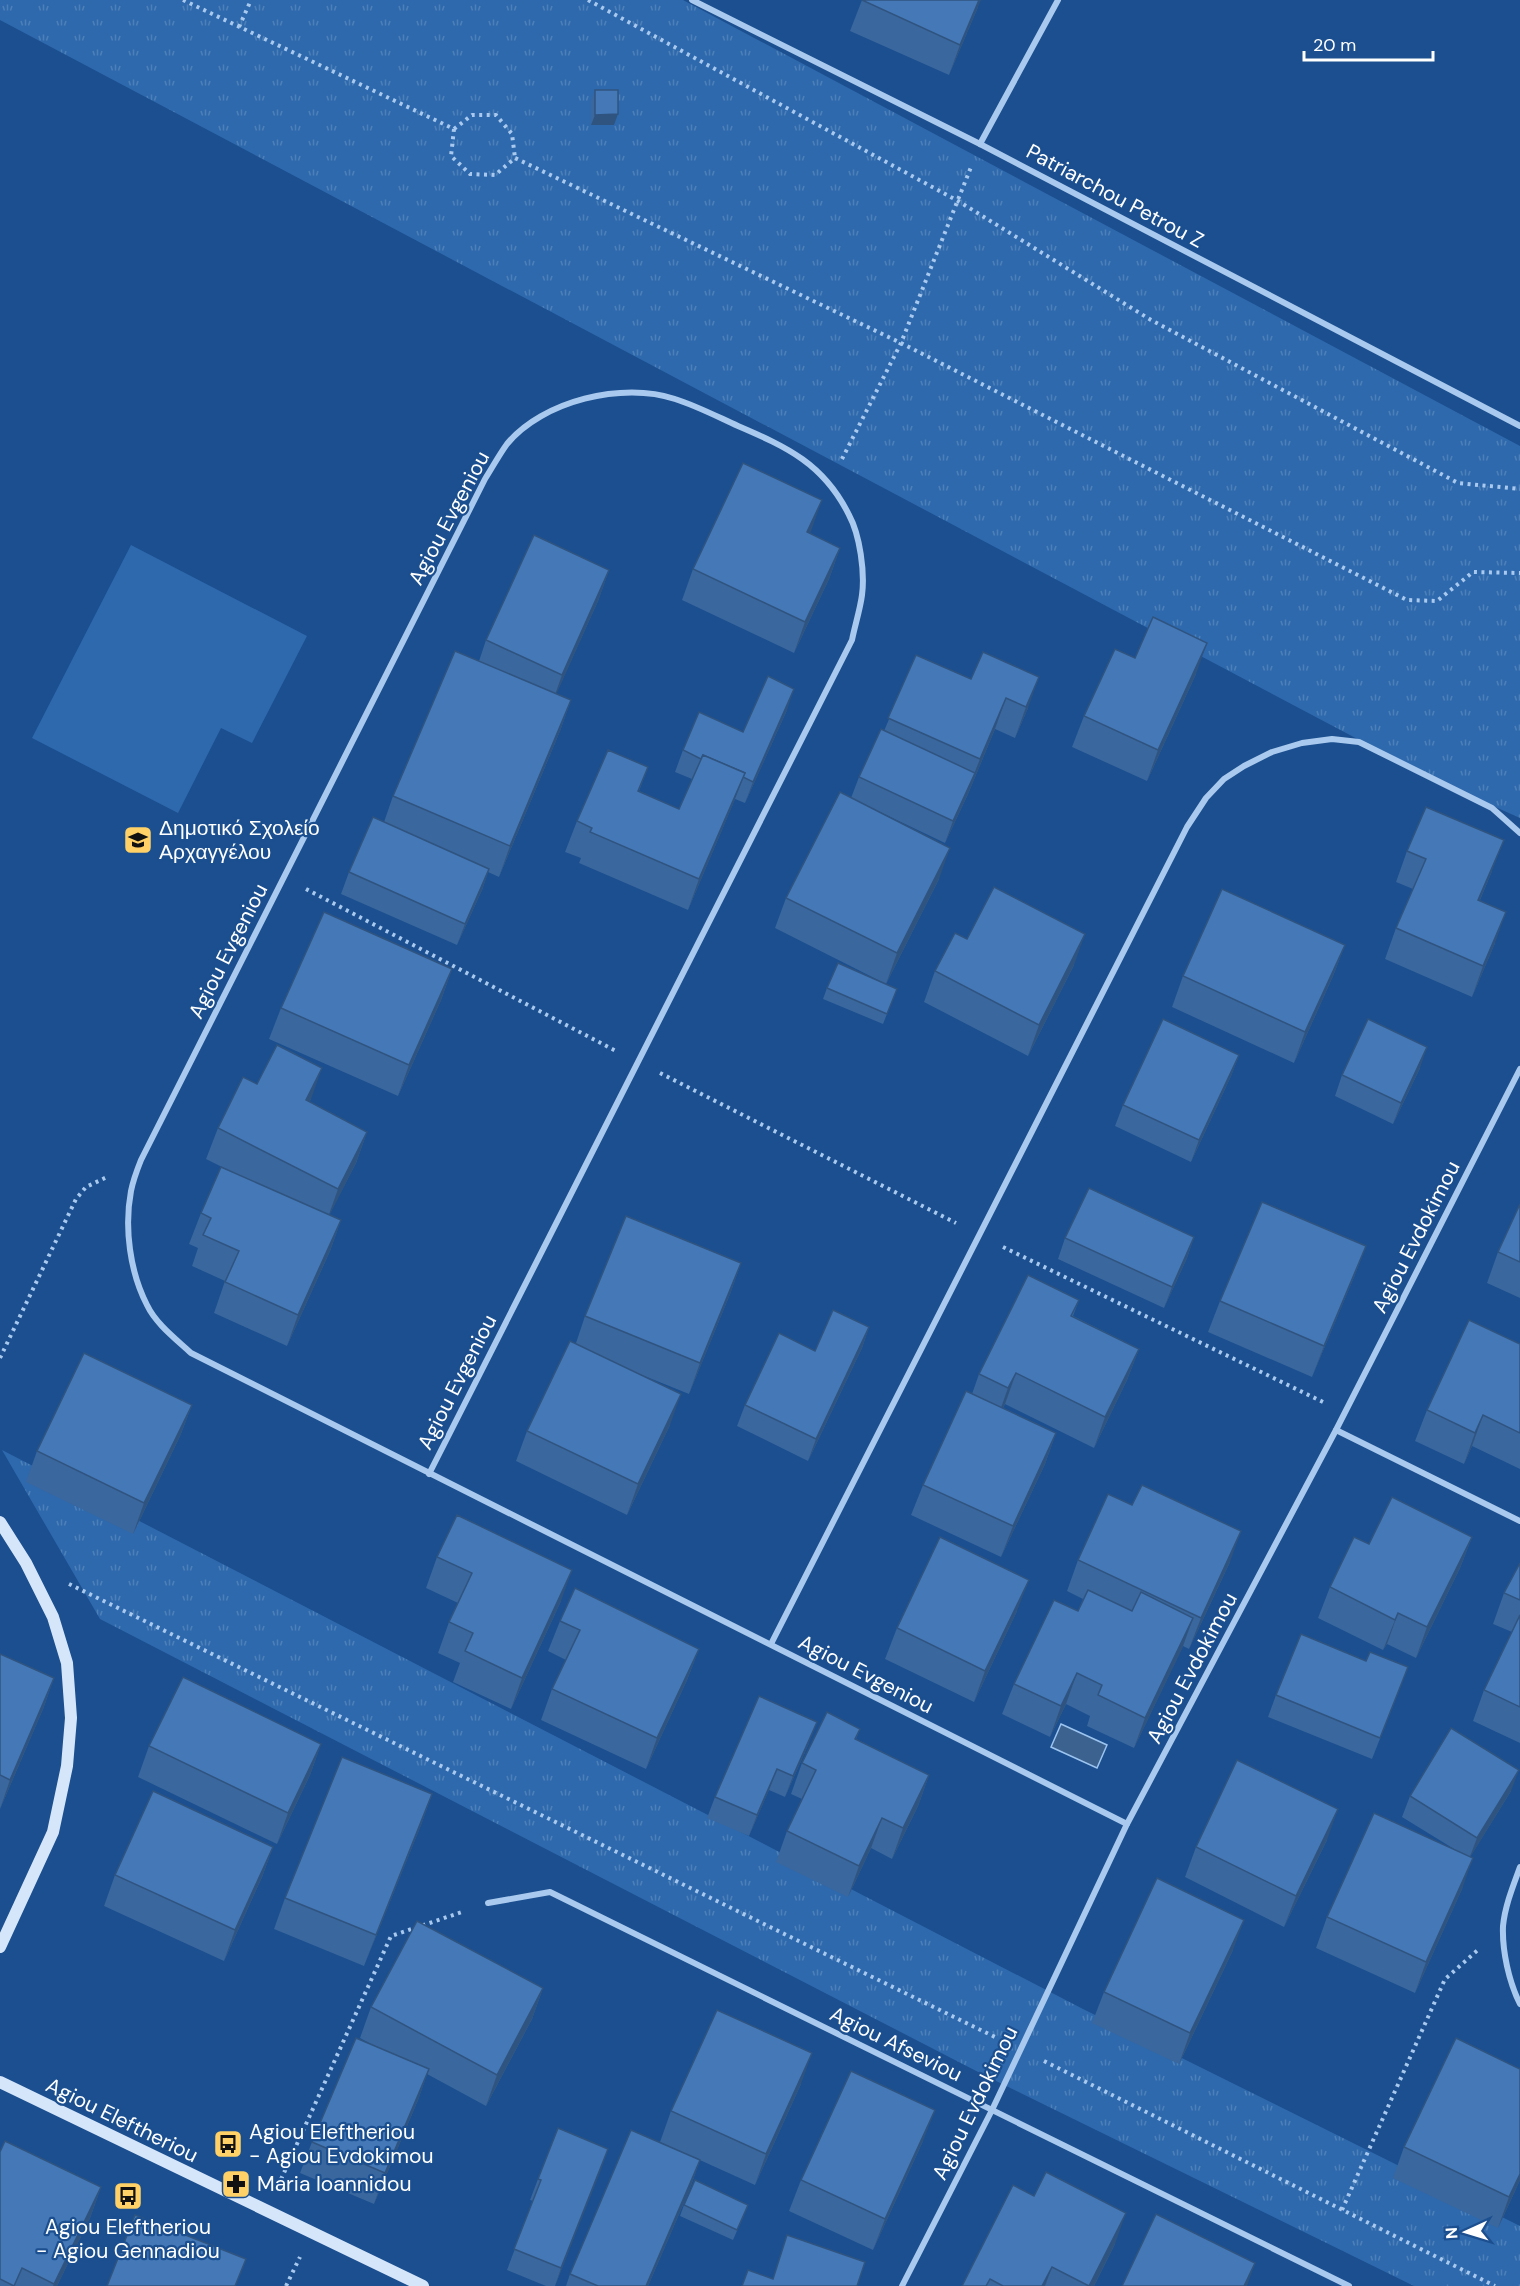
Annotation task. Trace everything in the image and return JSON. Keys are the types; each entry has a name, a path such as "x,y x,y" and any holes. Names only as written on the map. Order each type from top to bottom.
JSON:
{"street":[{"name":"Patriarchou Petrou Z","path":"692,0 981,144 1520,426"},
{"path":"981,144 1058,0"},
{"name":"Agiou Evgeniou","path":"429,1474 852,640 862,594 861,554 850,516 829,483 807,460 783,445 674,398 643,393 586,398 558,407 529,424 508,444 485,479 141,1160 131,1191 129,1220 135,1274 148,1307 166,1330 191,1353 429,1474 1128,1824"},
{"path":"771,1644 1187,827 1206,798 1224,779 1272,752 1302,742 1332,739 1359,742 1492,808 1520,833"},
{"name":"Agiou Evdokimou","path":"902,2286 992,2110 1128,1824 1336,1430 1520,1069"},
{"path":"1336,1430 1520,1521"},
{"path":"0,1522 27,1563 53,1617 67,1663 71,1723 67,1766 53,1832 0,1947"},
{"path":"1520,1867 1511,1891 1503,1926 1506,1960 1520,2004"},
{"name":"Agiou Afseviou","path":"488,1903 550,1892 1349,2286"},
{"name":"Agiou Eleftheriou","path":"0,2082 423,2286"}],"path":[{"path":"183,0 454,129"},
{"path":"239,27 251,0"},
{"path":"588,0 958,201 1151,320 1458,483 1520,489"},
{"path":"472,115 496,115 512,134 515,158 495,175 470,174 451,156 454,129 472,115"},
{"path":"829,483 902,343 981,144"},
{"path":"515,158 902,343 1407,600 1437,601 1473,572 1520,573"},
{"path":"284,878 638,1062 979,1235 1345,1412"},
{"path":"0,1358 76,1199 86,1187 101,1179 136,1176"},
{"path":"27,1563 1021,2049 1495,2286"},
{"path":"266,2211 391,1936 488,1903"},
{"path":"1342,2210 1445,1979 1503,1926"}],"green space":[{"path":"0,0 683,0 1520,446 1520,818 1433,779 0,20"},
{"path":"131,545 307,636 252,743 221,728 178,813 32,738"},
{"path":"2,1450 1083,2009 1520,2226 1520,2286 1414,2286 984,2075 100,1619"}],"shaded area":[{"path":"1061,1724 1107,1745 1097,1768 1051,1747"}],"building":[{"path":"862,0 979,0 960,45"},
{"path":"595,90 618,90 618,114 595,115"},
{"path":"743,463 822,500 807,532 840,548 805,622 693,569"},
{"path":"534,535 609,570 562,675 486,640"},
{"path":"1153,617 1207,643 1158,750 1084,716 1115,649 1135,658"},
{"path":"455,651 571,700 510,846 393,796"},
{"path":"983,652 1039,677 1026,707 1006,698 980,759 888,718 916,655 971,679"},
{"path":"768,676 794,689 753,782 743,777 745,773 703,755 701,759 683,750 699,712 743,732"},
{"path":"881,729 975,773 953,821 859,777"},
{"path":"608,750 648,767 638,791 679,809 703,755 745,773 699,879 590,832 592,828 577,821"},
{"path":"840,792 950,848 897,953 786,898"},
{"path":"1426,807 1504,840 1478,900 1506,912 1483,966 1396,928 1426,859 1407,851"},
{"path":"373,817 489,869 465,924 349,872"},
{"path":"994,887 1085,934 1039,1025 935,971 955,933 967,939"},
{"path":"1222,889 1345,945 1305,1032 1183,976"},
{"path":"324,912 452,969 409,1065 281,1008"},
{"path":"838,963 897,989 887,1014 827,988"},
{"path":"1163,1019 1239,1055 1199,1140 1123,1105"},
{"path":"1368,1019 1427,1047 1401,1103 1342,1075"},
{"path":"277,1045 322,1068 306,1100 367,1132 338,1189 218,1128 243,1077 257,1084"},
{"path":"221,1167 341,1220 298,1315 225,1282 239,1251 203,1235 211,1218 201,1213"},
{"path":"1089,1188 1194,1237 1172,1287 1065,1238"},
{"path":"1262,1202 1366,1246 1324,1346 1220,1301"},
{"path":"1520,1204 1520,1262 1498,1252"},
{"path":"626,1216 741,1263 700,1363 585,1316"},
{"path":"1028,1275 1079,1300 1071,1316 1139,1349 1105,1417 1016,1373 1008,1388 979,1374"},
{"path":"833,1310 869,1327 816,1439 745,1405 779,1333 815,1351"},
{"path":"1469,1320 1520,1344 1520,1433 1483,1415 1475,1433 1427,1410"},
{"path":"570,1341 681,1394 638,1484 527,1431"},
{"path":"84,1353 192,1405 144,1503 37,1451"},
{"path":"966,1391 1056,1433 1013,1526 923,1485"},
{"path":"1142,1485 1241,1531 1201,1618 1078,1560 1108,1494 1132,1505"},
{"path":"1392,1497 1472,1537 1427,1627 1398,1613 1395,1620 1330,1587 1354,1537 1369,1544"},
{"path":"457,1515 572,1570 522,1678 465,1651 473,1633 449,1622 472,1573 437,1557"},
{"path":"940,1537 1029,1580 985,1671 897,1628"},
{"path":"1520,1563 1520,1600 1504,1593"},
{"path":"575,1588 699,1649 657,1738 552,1689 580,1630 560,1621"},
{"path":"1088,1590 1132,1611 1141,1592 1193,1618 1145,1718 1098,1695 1102,1685 1077,1673 1061,1706 1014,1684 1054,1600 1078,1611"},
{"path":"1520,1615 1520,1707 1484,1690"},
{"path":"1301,1634 1366,1661 1370,1652 1408,1667 1380,1738 1276,1695"},
{"path":"0,1654 54,1678 10,1780 0,1775"},
{"path":"183,1677 321,1744 288,1813 149,1746"},
{"path":"759,1696 817,1722 793,1776 777,1769 757,1815 715,1797"},
{"path":"827,1712 860,1729 855,1739 929,1775 903,1828 882,1818 859,1866 787,1831 816,1770 802,1763"},
{"path":"1451,1728 1519,1770 1477,1838 1410,1796"},
{"path":"342,1757 432,1794 376,1935 285,1898"},
{"path":"1237,1760 1338,1809 1296,1896 1196,1847"},
{"path":"153,1791 273,1847 235,1930 115,1875"},
{"path":"1374,1813 1473,1858 1426,1962 1327,1917"},
{"path":"1157,1878 1244,1920 1190,2033 1104,1992"},
{"path":"417,1921 543,1988 497,2075 371,2007"},
{"path":"717,2010 812,2053 766,2154 671,2111"},
{"path":"356,2038 429,2069 385,2173 312,2142"},
{"path":"1456,2038 1520,2069 1520,2174 1509,2197 1404,2147"},
{"path":"851,2071 935,2110 885,2219 801,2180"},
{"path":"558,2128 608,2149 561,2268 514,2249"},
{"path":"631,2130 700,2160 646,2286 598,2286 570,2274"},
{"path":"5,2141 101,2187 54,2284 22,2268 14,2286 0,2279 0,2152"},
{"path":"1046,2172 1126,2213 1089,2286 1052,2267 1042,2286 1003,2286 990,2279 986,2286 962,2286 1013,2185 1034,2196"},
{"path":"695,2180 748,2205 737,2230 684,2205"},
{"path":"1156,2214 1255,2263 1244,2286 1122,2286"},
{"path":"135,2215 246,2259 235,2286 107,2286"},
{"path":"787,2235 865,2262 857,2286 742,2286 748,2270 773,2279"}],"place":[{"name":"Δημοτικό Σχολείο Αρχαγγέλου","path":"138,840"},
{"name":"Agiou Eleftheriou - Agiou Evdokimou","path":"228,2144"},
{"name":"Maria Ioannidou","path":"236,2184"},
{"name":"Agiou Eleftheriou - Agiou Gennadiou","path":"128,2196"}]}
